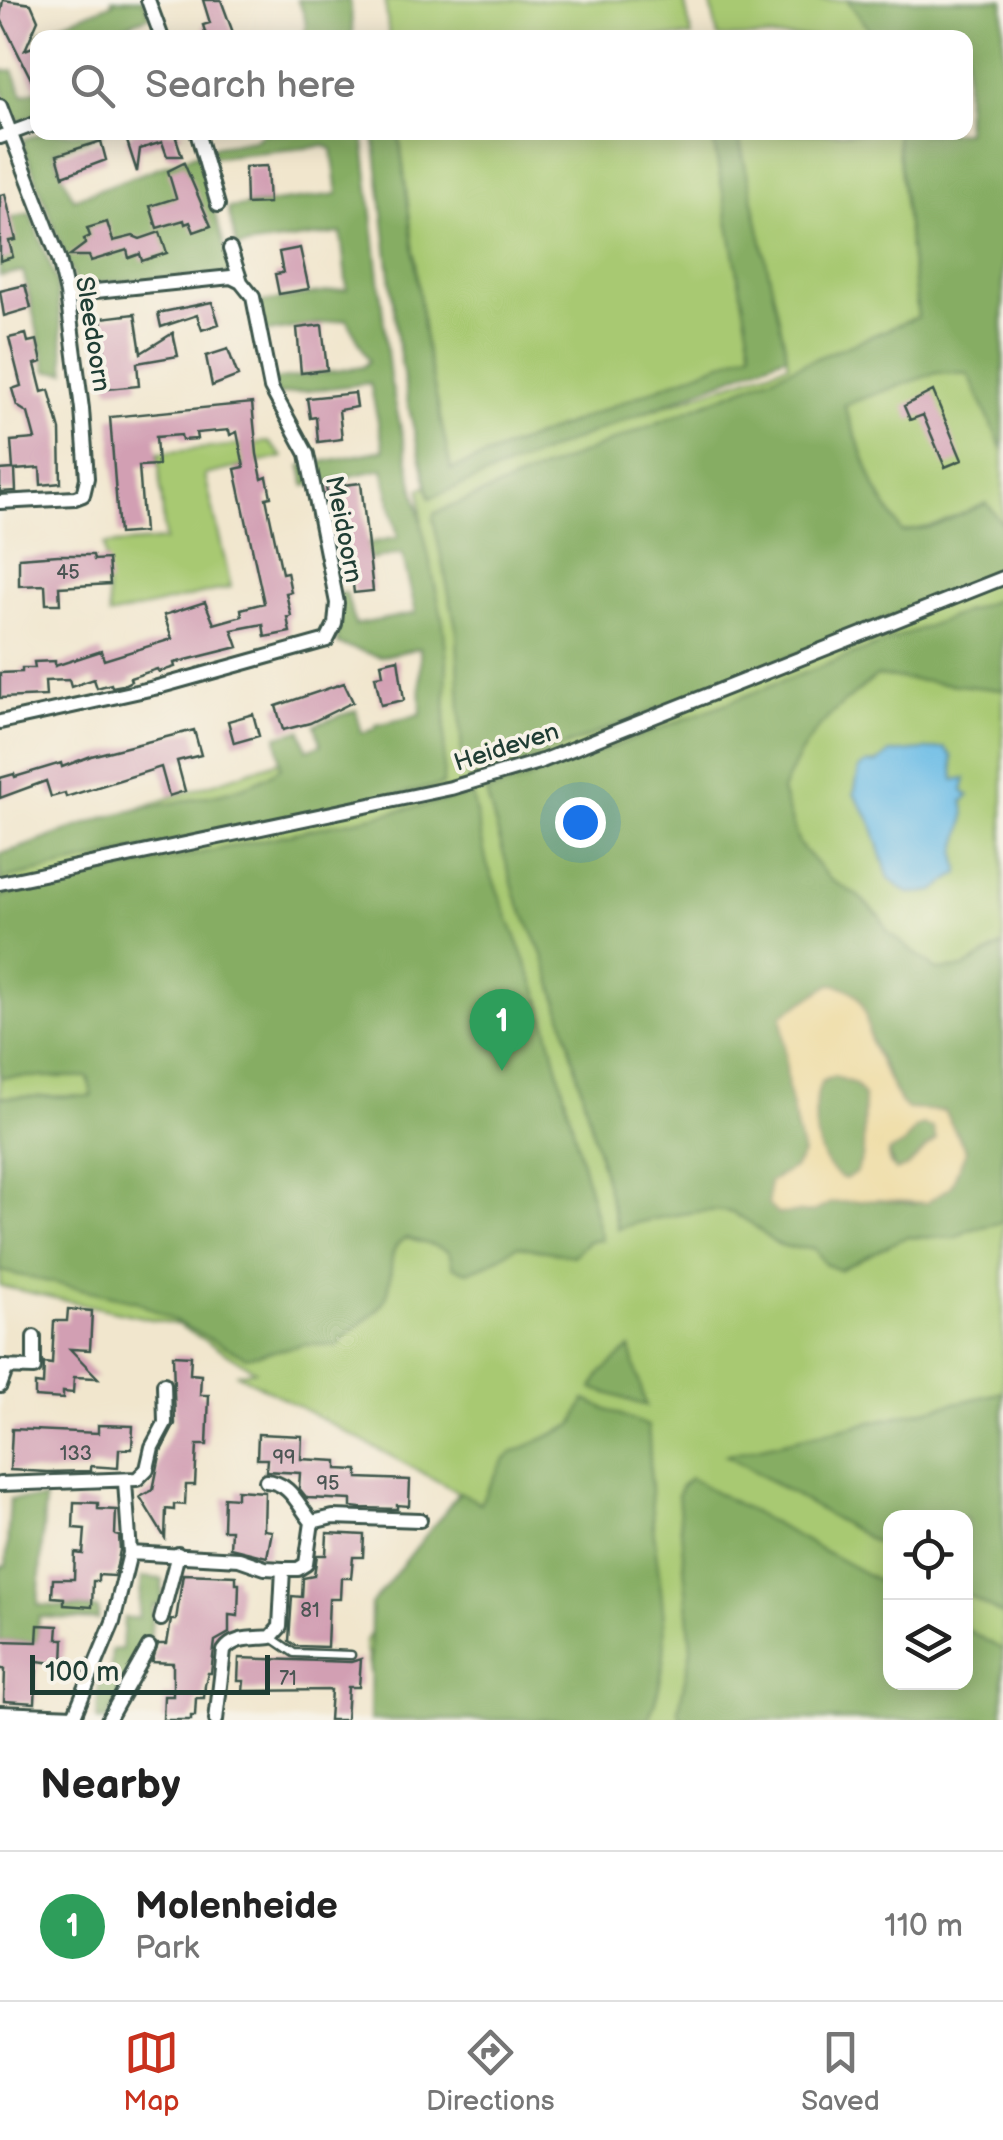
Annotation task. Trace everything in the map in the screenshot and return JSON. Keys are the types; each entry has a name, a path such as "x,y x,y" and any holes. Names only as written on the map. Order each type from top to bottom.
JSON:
{"street":[{"path":"148,0 159,30"},
{"name":"Sleedoorn","path":"0,106 5,135 59,259 87,478 82,495 75,498 0,502"},
{"path":"5,135 30,125"},
{"path":"200,140 218,205"},
{"name":"Meidoorn","path":"0,722 154,688 327,640 335,624 337,603 307,454 271,388 253,296 241,282 230,249"},
{"path":"66,294 232,277 241,282"},
{"name":"Heideven","path":"0,883 451,788 542,761 1003,578"},
{"path":"0,1386 3,1367 34,1368 34,1337"},
{"path":"0,1484 137,1480 147,1469 152,1448 165,1424 164,1384"},
{"path":"130,1553 238,1559 265,1568 298,1569 306,1564 312,1522 288,1487 266,1481"},
{"path":"0,1713 76,1718 113,1622 130,1553 125,1482"},
{"path":"312,1522 333,1517 420,1520"},
{"path":"162,1619 178,1554"},
{"path":"216,1720 224,1651 229,1643 270,1637 280,1627 283,1570"},
{"path":"108,1720 150,1647"}],"lane":[{"path":"270,1637 294,1653 351,1655"}],"green space":[{"path":"112,0 144,0 150,16 113,30 46,30 113,3"},
{"path":"297,0 350,0 352,30 305,30"},
{"path":"385,0 684,0 690,30 388,30"},
{"path":"710,0 1003,0 1003,1720 378,1720 365,1642 458,1492 238,1374 255,1370 178,1325 0,1286 0,855 431,710 420,489 788,364 740,140 897,140 918,317 887,330 948,310 965,140 973,140 973,30 716,30"},
{"path":"847,0 1003,0 1003,450 968,374 936,373 844,405 876,489 902,532 934,526 987,503 1003,525 1003,572 520,764 470,780 462,764 457,632 435,513 918,317 897,140 973,140 973,30 870,30"},
{"path":"13,70 23,95 30,92 30,117 21,121 8,105 0,71"},
{"path":"24,139 85,140 54,152 73,199 198,153 232,274 76,284"},
{"path":"254,140 364,140 390,379 443,622 447,661 443,785 0,880 0,854 110,816 223,793 265,778 281,767 277,736 301,730 307,750 321,745 315,725 356,710 362,733 376,725 421,715 420,648 380,657 338,644 329,594 346,593 355,625 416,613 402,553 324,570 320,554 398,537 383,469 305,486 301,466 384,450 370,383 276,395 273,380 363,367 369,361 347,319 262,333 256,303 347,289 341,233 237,247 228,208 338,194 332,149 325,146 214,157 211,147"},
{"path":"375,140 400,140 425,342 451,470 752,351 713,140 740,140 787,355 430,498 397,337"},
{"path":"400,140 713,140 753,351 451,470 425,342"},
{"path":"0,196 7,220 30,213 56,280 66,372 47,371 23,271 0,276"},
{"path":"269,442 283,457 205,475 231,587 109,616 104,545 165,540 158,453"},
{"path":"1003,597 1003,690 877,676 810,739 782,791 799,844 830,879 880,916 888,932 937,970 963,968 1003,945 1003,1222 969,1230 955,1238 906,1237 839,1270 825,1264 814,1248 775,1243 745,1220 722,1211 675,1215 618,1229 561,1012 543,955 516,897 486,792","holes":["831,984 845,989 865,1020 901,1104 908,1109 944,1111 966,1150 951,1186 914,1204 878,1200 831,1203 813,1212 790,1213 777,1177 794,1168 803,1155 788,1090 782,1015"]},
{"path":"472,795 487,864 539,995 602,1240 589,1241 573,1256 517,1246 467,1272 453,1267 449,1252 407,1238 395,1248 383,1303 337,1346 307,1344 246,1357 135,1301 0,1271 0,1097 92,1096 88,1077 0,1077 0,896"},
{"path":"834,1076 855,1084 864,1096 863,1156 855,1174 845,1179 826,1163 815,1122 821,1082"},
{"path":"923,1125 933,1128 936,1139 906,1168 895,1171 889,1152 903,1145"},
{"path":"630,1348 646,1406 592,1388 601,1373"},
{"path":"1003,1392 1003,1615 973,1598 973,1510 883,1510 883,1547 726,1455"},
{"path":"585,1400 648,1426 665,1642 658,1693 648,1720 370,1720 371,1605 460,1492 480,1503 503,1461 573,1425"},
{"path":"690,1478 883,1583 883,1690 973,1690 973,1633 1003,1650 1003,1720 684,1720 678,1713 691,1649 678,1495"},
{"path":"10,1499 45,1499 38,1605 98,1609 98,1620 39,1617 37,1642 0,1641 0,1567 6,1566"},
{"path":"142,1577 162,1579 162,1603 153,1606 150,1642 107,1720 97,1720 99,1680 110,1678 112,1650 122,1649 124,1618 138,1618"}],"sand":[{"path":"831,984 858,997 875,1052 901,1104 908,1109 944,1111 966,1151 951,1186 927,1203 831,1203 813,1212 777,1214 768,1205 769,1182 794,1168 803,1155 788,1090 782,1015","holes":["834,1076 855,1084 864,1096 863,1156 855,1174 845,1179 826,1163 815,1122 821,1082","922,1125 933,1128 936,1139 906,1168 895,1171 889,1162 889,1152 903,1145"]}],"water":[{"path":"945,748 952,756 954,780 966,778 963,791 969,796 963,801 964,819 957,852 959,873 934,891 908,893 889,879 871,821 854,794 859,769 890,753"}],"building":[{"path":"3,0 31,4 38,20 30,30 25,50 30,48 30,77 0,17"},
{"path":"203,0 221,0 232,30 205,30 203,25 210,23"},
{"path":"127,140 177,140 182,156 167,156 162,142 140,149 137,172"},
{"path":"101,141 106,160 63,176 57,155"},
{"path":"184,163 211,226 194,232 190,222 185,224 184,220 157,228 150,206 176,198 168,171"},
{"path":"267,166 269,203 246,204 245,167"},
{"path":"5,194 16,240 9,241 13,257 0,261 0,195"},
{"path":"107,222 113,241 133,236 140,239 160,232 167,253 142,261 140,254 129,258 127,250 91,261 89,256 69,256 85,244 84,239 90,236 87,228"},
{"path":"300,248 309,289 279,294 275,274 283,273 279,252"},
{"path":"25,285 31,308 4,316 0,291"},
{"path":"212,302 219,324 202,330 197,315 161,327 158,313"},
{"path":"135,314 141,353 173,333 178,356 137,363 139,386 108,389 101,318"},
{"path":"322,325 327,370 301,373 297,328"},
{"path":"26,334 28,342 37,340 42,362 35,364 42,392 49,390 60,430 61,483 41,485 40,468 15,470 16,491 0,492 0,470 13,469 11,441 35,439 28,413 17,406 12,389 21,386 9,338"},
{"path":"228,349 238,376 212,386 206,356"},
{"path":"933,391 962,460 945,467 923,415 910,420 904,406"},
{"path":"355,393 357,407 339,410 342,439 318,442 316,417 310,418 307,398"},
{"path":"252,403 262,479 267,477 271,497 266,498 282,573 287,572 291,592 286,593 290,632 265,637 263,624 232,630 238,647 174,663 175,667 130,678 123,685 97,688 94,679 71,687 69,680 45,681 46,696 0,698 0,673 35,668 34,662 55,661 55,666 101,651 104,660 172,639 164,615 205,602 214,624 242,616 241,609 264,603 235,469 244,467 237,432 196,433 197,439 182,440 181,435 156,437 158,465 139,466 144,532 119,534 110,417"},
{"path":"361,483 373,591 354,593 352,577 342,578 326,487"},
{"path":"58,555 108,559 110,584 59,587 60,604 46,604 45,585 19,586 19,558"},
{"path":"398,659 404,700 381,705 375,676 383,675 381,663"},
{"path":"344,683 353,702 310,723 283,730 276,706"},
{"path":"253,714 259,736 234,743 228,721"},
{"path":"194,730 201,755 177,761 185,791 169,796 161,767 66,797 65,793 51,797 46,781 0,798 0,778 61,763 62,767"},
{"path":"68,1309 92,1311 90,1350 70,1349 98,1378 74,1377 73,1393 63,1392 63,1399 35,1397 35,1384 43,1385 44,1363 52,1364 54,1321 67,1321"},
{"path":"173,1355 191,1356 190,1374 201,1375 200,1395 209,1395 207,1445 197,1445 195,1485 186,1485 185,1505 174,1504 174,1510 166,1509 165,1538 140,1497 153,1490 161,1451 175,1424"},
{"path":"98,1425 133,1426 132,1449 119,1449 118,1468 10,1470 12,1429 98,1433"},
{"path":"258,1434 302,1436 301,1459 337,1461 337,1469 358,1470 358,1478 410,1480 409,1506 360,1508 351,1507 351,1500 307,1498 299,1488 300,1473 266,1471 267,1459 257,1459"},
{"path":"237,1490 265,1492 264,1530 272,1531 267,1557 230,1548 231,1530 223,1530 224,1497 237,1498"},
{"path":"74,1502 98,1503 98,1509 116,1510 115,1535 119,1536 120,1550 117,1565 114,1576 98,1575 98,1581 93,1581 92,1607 64,1605 64,1598 52,1597 53,1579 74,1579 75,1553 83,1554 85,1529 73,1528"},
{"path":"327,1533 364,1535 363,1557 353,1557 351,1578 341,1578 340,1599 329,1599 327,1647 296,1646 289,1641 292,1596 302,1597 303,1578 314,1576 317,1555 326,1555"},
{"path":"183,1574 236,1576 238,1616 229,1615 229,1633 215,1641 211,1673 204,1698 196,1698 195,1716 191,1720 163,1720 164,1696 173,1696 173,1663 152,1662 158,1644 167,1644 171,1620 176,1620"},
{"path":"38,1625 58,1626 57,1639 64,1639 63,1664 37,1661 35,1703 4,1701 5,1669 0,1669 0,1641 37,1642"},
{"path":"239,1658 351,1662 361,1659 359,1687 348,1687 346,1720 329,1720 331,1690 243,1691 244,1681 238,1681"}],"place":[{"name":"Molenheide","path":"502,1071"}]}
